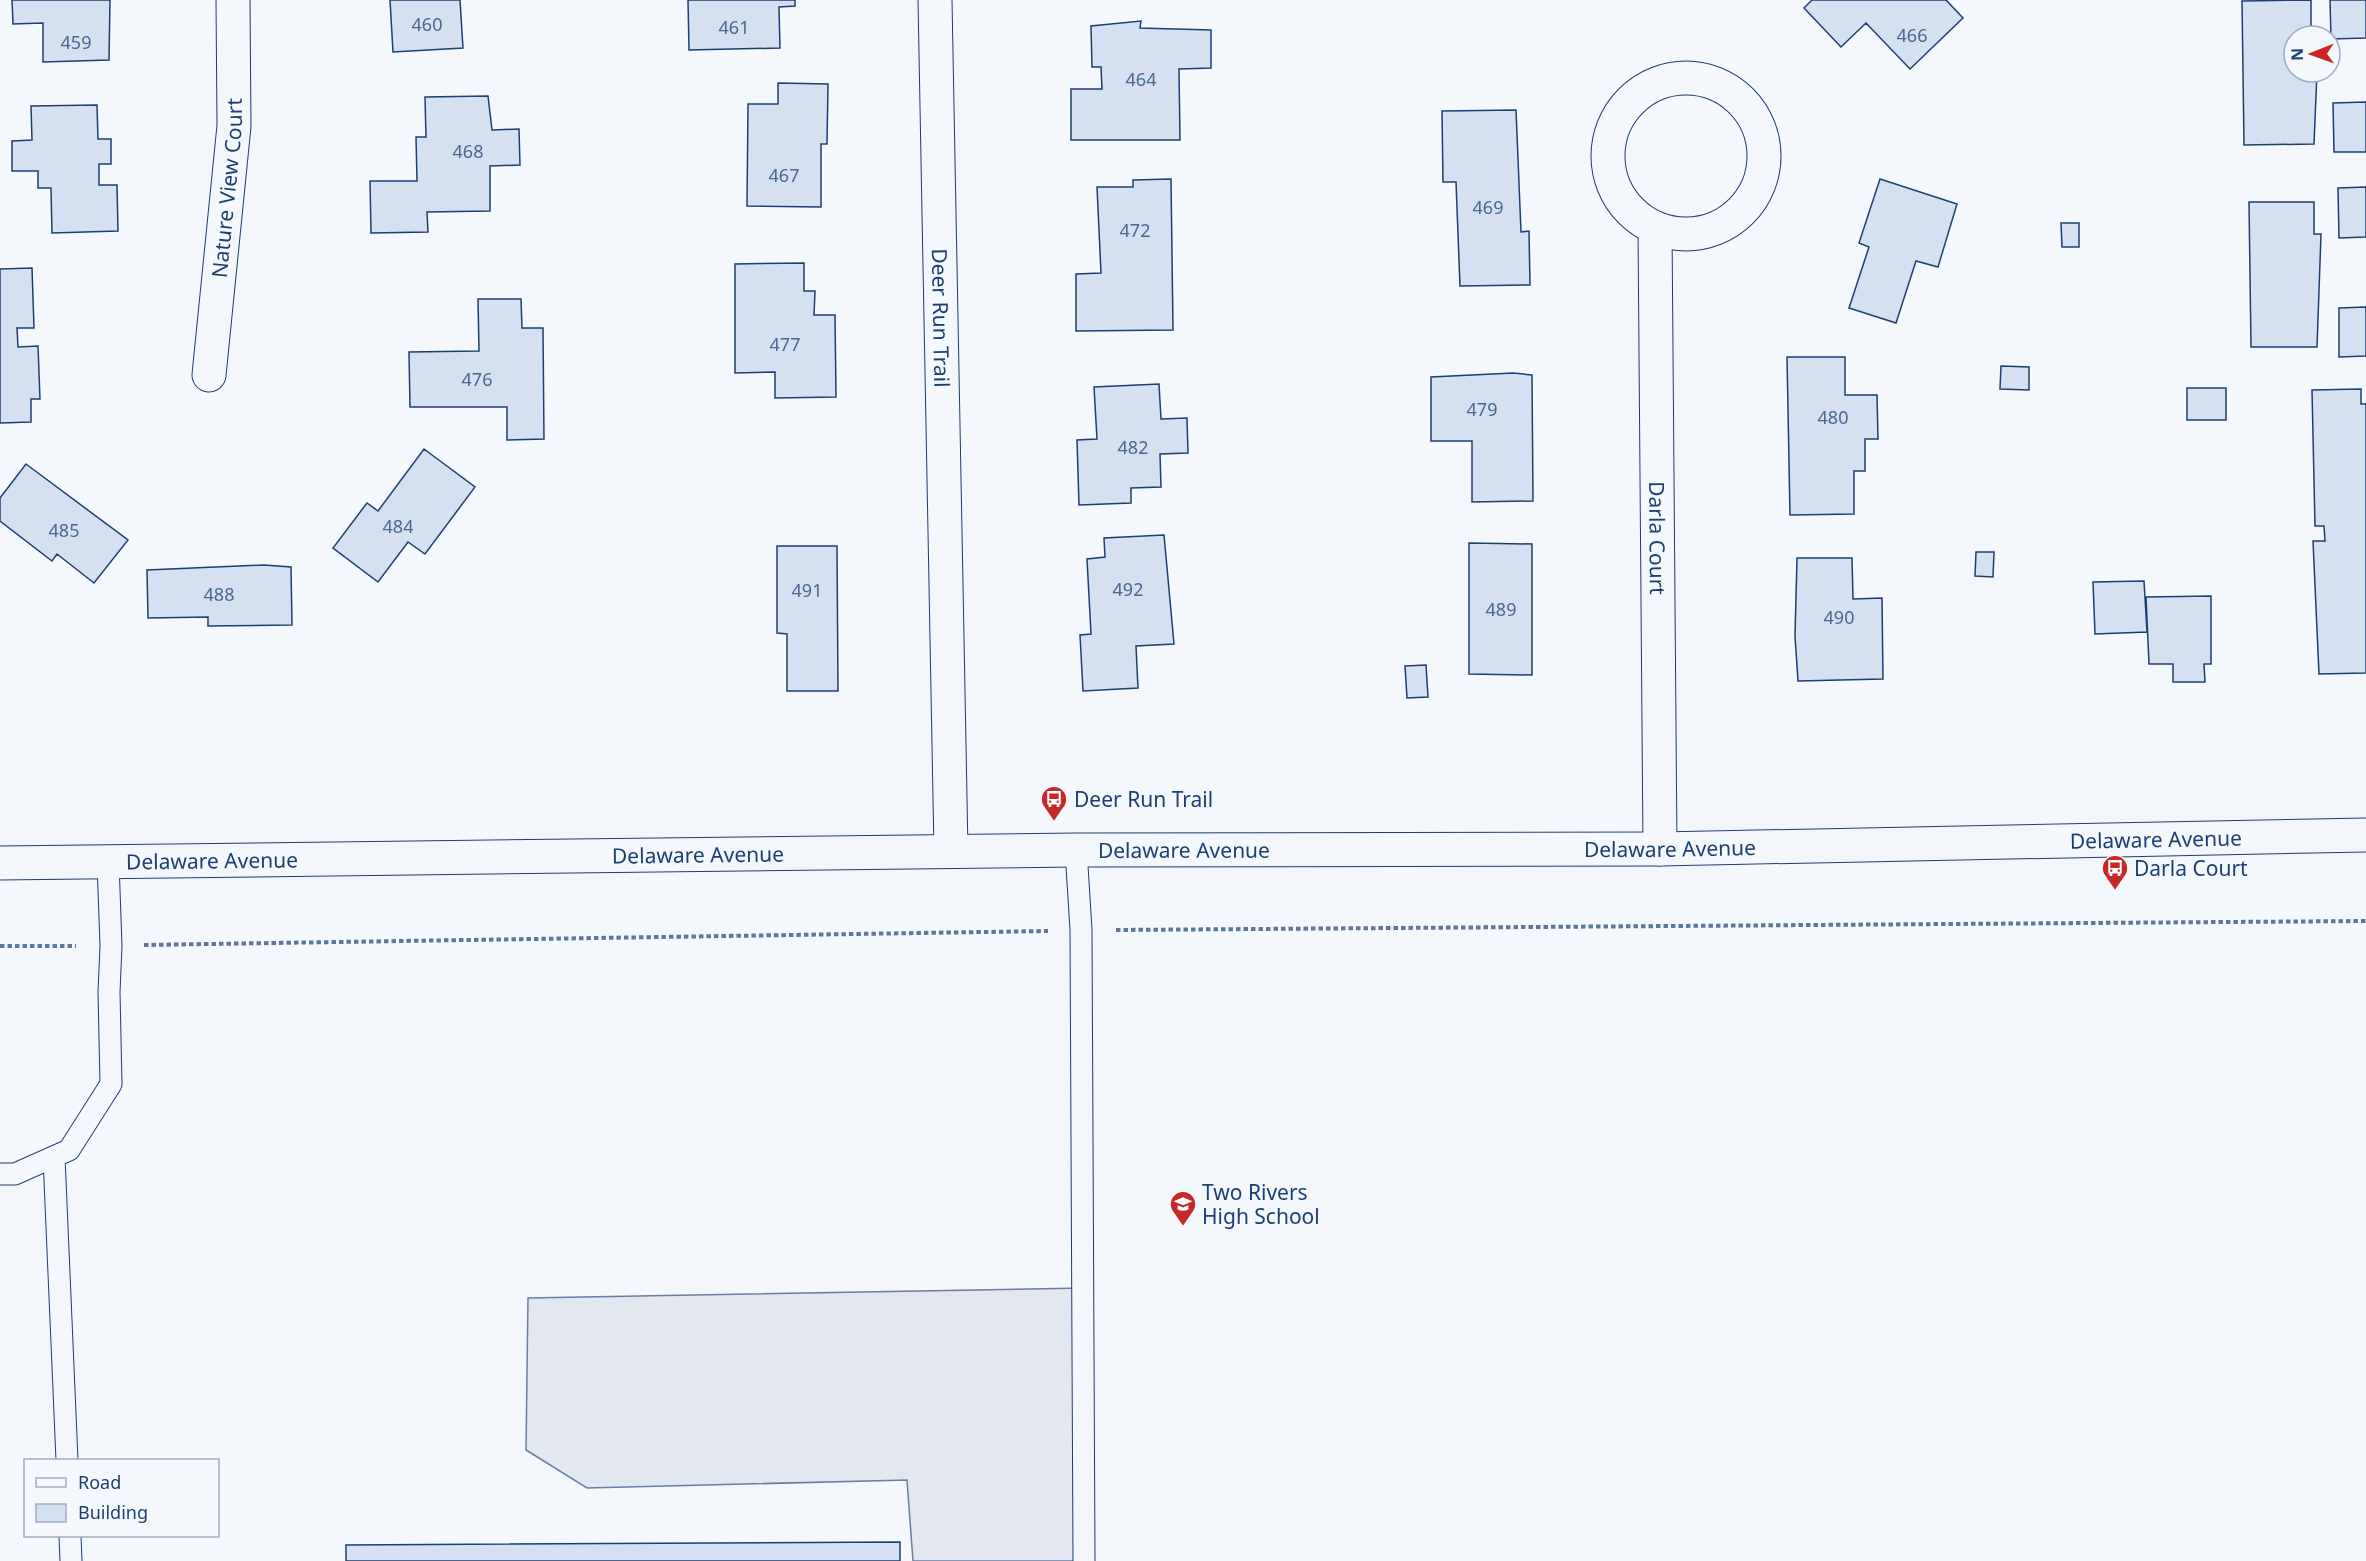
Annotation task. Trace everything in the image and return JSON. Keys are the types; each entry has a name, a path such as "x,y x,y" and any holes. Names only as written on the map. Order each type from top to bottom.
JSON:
{"street":[{"name":"Nature View Court","path":"209,375 234,126 233,0"},
{"name":"Deer Run Trail","path":"934,0 951,851"},
{"path":"1688,77 1718,84 1743,101 1760,128 1765,158 1758,188 1741,214 1715,230 1685,235 1654,228 1629,211 1612,185 1607,154 1614,124 1632,99 1658,82 1688,77"},
{"name":"Darla Court","path":"1654,228 1660,849"},
{"name":"Delaware Avenue","path":"0,863 951,851 1660,849 2366,835"}],"lane":[{"path":"1076,850 1081,930 1084,1561"},
{"path":"0,1174 15,1174 69,1150 111,1084 109,992 111,946 108,862"},
{"path":"54,1157 67,1459"},
{"path":"70,1537 71,1561"}],"path":[{"path":"165,945 1081,930 2366,921"},
{"path":"0,946 58,946"}],"shaded area":[{"path":"1083,1288 1086,1561 913,1561 907,1480 587,1488 526,1450 528,1298"}],"building":[{"path":"12,0 110,0 109,60 43,62 43,23 13,24"},
{"path":"390,0 460,0 463,48 393,52"},
{"path":"688,0 795,0 795,6 779,7 780,48 689,50"},
{"path":"1812,0 1946,0 1963,18 1910,69 1866,23 1841,47 1804,8"},
{"path":"2311,0 2311,24 2282,24 2282,84 2316,84 2314,144 2244,145 2242,1"},
{"path":"2330,0 2366,0 2366,38 2342,39 2342,24 2331,24"},
{"path":"1141,21 1140,28 1211,30 1211,68 1179,69 1180,140 1071,140 1071,89 1102,89 1101,67 1092,67 1091,26"},
{"path":"778,83 828,84 827,144 821,144 821,207 747,206 748,104 778,104"},
{"path":"488,96 492,130 519,129 520,165 490,166 490,211 427,212 428,232 371,233 370,181 417,181 416,137 426,137 425,97"},
{"path":"2366,102 2366,152 2334,152 2333,103"},
{"path":"97,105 98,139 111,139 111,164 99,164 99,185 117,185 118,231 52,233 51,188 38,188 38,171 12,171 12,141 32,140 31,106"},
{"path":"1516,110 1521,232 1529,231 1530,285 1460,286 1456,182 1443,182 1442,111"},
{"path":"1171,179 1173,330 1076,331 1076,274 1101,273 1097,187 1133,187 1133,180"},
{"path":"1880,179 1957,204 1938,267 1916,261 1896,323 1849,308 1869,247 1859,243"},
{"path":"2366,187 2366,237 2339,238 2338,188"},
{"path":"2249,202 2314,202 2314,234 2321,234 2317,347 2251,347"},
{"path":"2061,223 2079,223 2079,247 2062,247"},
{"path":"804,263 804,291 815,291 814,315 835,315 836,397 775,398 775,372 735,373 735,264"},
{"path":"32,268 34,328 17,328 18,347 38,346 40,399 31,399 31,422 0,423 0,269"},
{"path":"478,299 521,299 522,328 543,328 544,439 507,440 507,407 410,407 409,352 479,351"},
{"path":"2366,307 2366,356 2339,357 2339,308"},
{"path":"1787,357 1845,357 1845,395 1877,395 1878,439 1865,439 1865,471 1854,471 1854,514 1790,515"},
{"path":"2001,366 2029,367 2029,390 2000,389"},
{"path":"1513,373 1532,375 1533,501 1472,502 1472,441 1431,441 1431,377"},
{"path":"1159,384 1161,419 1187,418 1188,453 1160,454 1161,487 1131,488 1131,503 1079,505 1077,440 1097,439 1094,387"},
{"path":"2187,388 2226,388 2226,420 2187,420"},
{"path":"2361,389 2361,404 2366,404 2366,673 2319,674 2313,541 2325,541 2324,526 2315,526 2312,390"},
{"path":"424,449 475,487 425,554 408,542 378,582 333,548 367,503 378,511"},
{"path":"26,464 128,540 94,583 57,554 52,561 0,521 0,498"},
{"path":"1164,535 1174,644 1136,646 1138,688 1083,691 1080,635 1091,634 1087,559 1105,557 1104,538"},
{"path":"1469,543 1532,544 1532,675 1469,674"},
{"path":"777,546 837,546 838,691 787,691 787,634 777,633"},
{"path":"1976,552 1994,552 1993,577 1975,576"},
{"path":"1797,558 1852,558 1853,599 1882,598 1883,679 1798,681 1795,636"},
{"path":"264,565 291,567 292,625 208,626 208,617 148,618 147,570"},
{"path":"2144,581 2147,632 2095,634 2093,582"},
{"path":"2211,596 2211,664 2204,664 2205,682 2173,682 2173,664 2149,664 2146,597"},
{"path":"1426,665 1428,697 1407,698 1405,666"},
{"path":"900,1542 900,1561 346,1561 346,1545"}],"place":[{"name":"Deer Run Trail","path":"1054,822"},
{"name":"Darla Court","path":"2115,891"},
{"name":"Two Rivers High School","path":"1183,1227"}]}
